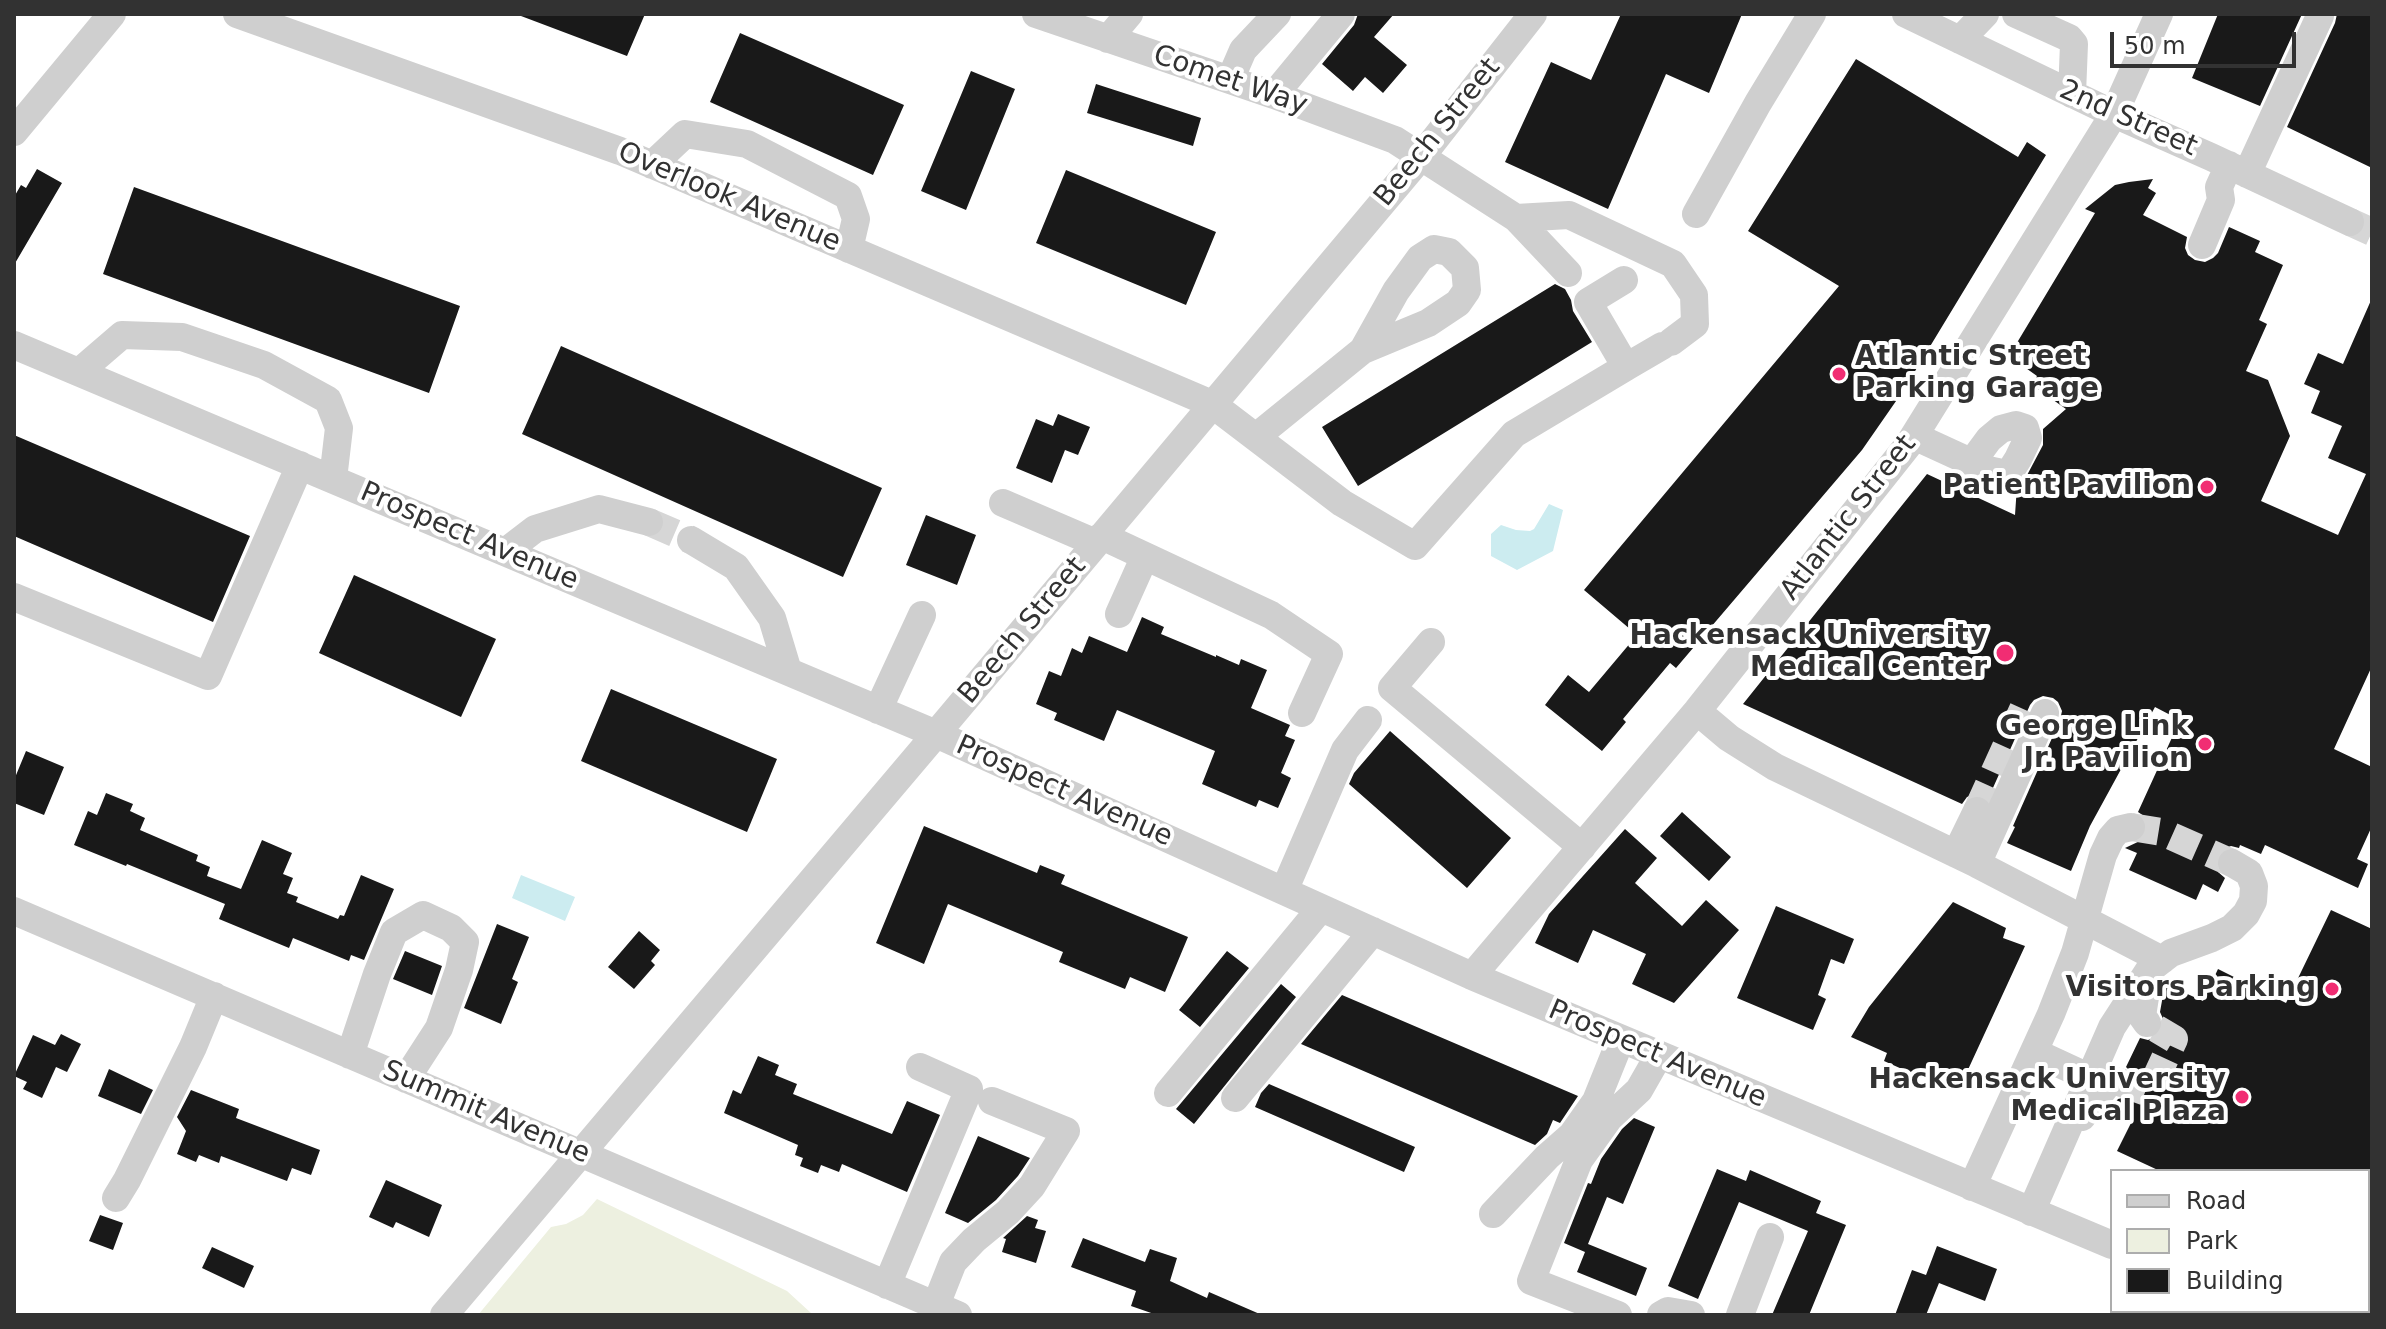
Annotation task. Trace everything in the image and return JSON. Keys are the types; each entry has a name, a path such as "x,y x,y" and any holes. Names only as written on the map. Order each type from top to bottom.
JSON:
{"street":[{"path":"14,132 112,14"},
{"name":"Overlook Avenue","path":"237,14 606,146 1212,404 1342,503 1415,546 1514,434 1626,367"},
{"name":"Comet Way","path":"1036,14 1395,140 1516,218 1568,273"},
{"path":"1108,39 1129,14"},
{"path":"1230,80 1243,50 1277,14"},
{"path":"1274,95 1341,14"},
{"name":"Beech Street","path":"444,1315 1420,158 1533,14"},
{"path":"1696,214 1812,14"},
{"name":"2nd Street","path":"1906,14 2114,114 2232,175 2350,222"},
{"path":"1960,40 1985,14"},
{"path":"2016,14 2069,38 2074,44 2072,94"},
{"name":"Atlantic Street","path":"1472,976 1697,711 1914,436 2114,114 2159,14"},
{"path":"2194,241 2207,194 2232,175 2320,16"},
{"path":"652,165 685,134 747,144 848,196 856,219 849,249"},
{"path":"1516,218 1569,215 1673,264 1694,295 1695,324 1626,367 1588,302 1624,280"},
{"path":"79,372 122,335 182,337 264,365 328,400 339,428 333,479"},
{"name":"Prospect Avenue","path":"14,345 936,734 1472,976 2110,1244"},
{"path":"1257,436 1363,350"},
{"path":"1914,436 1972,462"},
{"path":"14,597 208,676 300,465"},
{"path":"1003,503 1145,556 1271,615 1329,654 1302,713"},
{"path":"505,552 535,529 599,509 649,522"},
{"path":"691,540 736,567 772,618 788,671"},
{"path":"1119,614 1145,556"},
{"path":"878,710 922,615"},
{"path":"1431,642 1392,688 1582,847"},
{"path":"1697,711 1729,738 1775,767 2084,920 2156,965"},
{"path":"1966,859 2045,713"},
{"path":"1284,891 1345,750 1368,720"},
{"path":"1966,859 1977,811"},
{"path":"1972,1187 2075,953 2103,855 2118,830 2131,827"},
{"path":"2031,1212 2112,1027 2156,965 2171,953 2232,928 2246,914 2253,901 2254,886 2249,873 2232,863"},
{"path":"1168,1093 1321,908"},
{"name":"Summit Avenue","path":"14,911 887,1285 942,1312"},
{"path":"350,1055 394,932 423,915 451,928 465,942 439,1028 406,1079"},
{"path":"1235,1098 1373,931"},
{"path":"2147,1023 2142,1016 2156,965"},
{"path":"116,1198 193,1047 214,996"},
{"path":"1493,1214 1572,1135 1596,1101 1621,1039"},
{"path":"2034,1052 2088,1077"},
{"path":"1618,1315 1531,1281 1579,1160 1609,1118 1639,1090 1659,1055"},
{"path":"887,1285 969,1089 920,1067"},
{"path":"2058,1149 2110,1081 2119,1082"},
{"path":"942,1312 953,1262 1032,1186 1066,1131 992,1101"},
{"path":"1740,1315 1770,1237"},
{"path":"1661,1315 1668,1311 1691,1315"}],"green space":[{"path":"597,1199 787,1291 810,1315 478,1315 551,1227 566,1224 583,1215"}],"water":[{"path":"1549,504 1563,510 1553,551 1517,570 1491,556 1491,534 1501,525 1530,531"},
{"path":"521,875 575,897 565,921 512,898"}],"building":[{"path":"521,14 645,14 627,56"},
{"path":"1358,14 1394,14 1374,37 1407,65 1383,93 1365,77 1353,91 1322,64 1354,25"},
{"path":"1621,14 1742,14 1709,93 1666,74 1608,209 1505,162 1551,62 1591,80"},
{"path":"2218,14 2302,14 2260,106 2192,78"},
{"path":"2337,14 2372,14 2372,168 2287,127"},
{"path":"740,33 904,105 873,175 710,102"},
{"name":"Atlantic Street Parking Garage","path":"1856,59 2018,157 2027,142 2046,155 1903,391 1862,450 1676,668 1670,663 1623,719 1626,722 1602,751 1545,705 1568,675 1589,692 1637,635 1584,590 1839,286 1748,231"},
{"path":"971,71 1015,89 966,210 921,191"},
{"path":"1096,84 1201,118 1193,146 1087,113"},
{"path":"37,169 62,183 14,265 14,197 21,185 26,188"},
{"path":"1066,170 1216,232 1186,305 1036,243"},
{"path":"2153,179 2148,188 2156,193 2143,215 2187,237 2185,248 2195,260 2205,262 2213,258 2229,227 2260,241 2255,252 2283,265 2259,320 2267,324 2246,371 2268,380 2290,436 2261,501 2338,535 2366,474 2328,458 2342,426 2311,413 2320,391 2304,384 2318,353 2343,364 2372,298 2372,666 2334,749 2372,767 2372,826 2357,859 2368,864 2358,888 2265,845 2261,854 2240,845 2239,848 2231,846 2223,849 2215,862 2218,872 2225,878 2218,892 2203,884 2196,900 2129,870 2137,853 2125,848 2142,840 2147,833 2147,822 2138,812 2180,720 2155,707 2090,826 2071,871 2007,843 2060,720 2062,711 2053,698 2043,696 2030,705 1988,799 1975,794 1967,797 1962,804 1743,704 1927,474 2015,515 2017,486 2025,479 2043,445 2043,429 2066,409 2032,385 2037,376 2009,356 2095,213 2085,209 2115,185"},
{"path":"134,187 460,306 429,393 103,274"},
{"path":"1555,284 1565,289 1573,311 1592,342 1358,486 1322,427"},
{"path":"561,346 882,488 843,577 522,434"},
{"path":"1058,414 1090,427 1078,455 1065,450 1052,483 1016,468 1036,419 1053,426"},
{"path":"14,435 250,536 213,622 14,536"},
{"path":"926,515 976,535 957,585 906,565"},
{"path":"354,575 496,639 461,717 319,653"},
{"path":"1142,617 1164,627 1161,634 1239,665 1241,659 1267,670 1251,708 1290,725 1285,736 1295,740 1281,773 1291,778 1278,808 1259,800 1256,807 1202,784 1215,751 1117,710 1104,741 1054,720 1057,713 1036,704 1049,671 1061,676 1072,648 1082,653 1089,636 1127,652"},
{"path":"611,689 777,759 747,832 581,761"},
{"path":"1390,731 1511,838 1467,888 1349,784 1354,773"},
{"path":"26,751 64,767 44,815 14,803 14,780"},
{"path":"106,793 133,804 130,811 145,818 140,830 198,855 196,861 210,867 207,876 241,889 262,840 292,853 283,874 293,878 287,893 298,897 296,902 338,919 340,915 344,916 361,875 394,889 364,960 351,955 349,961 293,938 289,948 219,919 225,904 74,845 88,811 97,815"},
{"path":"1682,812 1731,857 1709,881 1660,836"},
{"path":"924,826 1037,873 1040,865 1065,875 1061,884 1188,937 1165,992 1130,977 1125,989 1059,962 1063,952 948,904 924,964 876,943"},
{"path":"1625,829 1657,858 1635,883 1682,926 1706,900 1739,930 1674,1003 1632,984 1646,954 1593,930 1578,963 1535,943 1549,914"},
{"path":"1953,902 2006,928 2003,938 2025,946 1960,1087 1924,1069 1920,1077 1884,1061 1887,1053 1851,1037 1869,1007"},
{"path":"1776,906 1854,939 1844,964 1831,959 1818,995 1826,999 1813,1030 1737,998"},
{"name":"Hackensack University Medical Plaza","path":"2331,910 2372,929 2372,1171 2156,1169 2117,1151 2131,1123 2108,1112 2118,1099 2133,1091 2135,1076 2126,1067 2140,1038 2148,1040 2156,1037 2163,1029 2160,1012 2165,984 2203,1001 2218,969 2286,1003"},
{"path":"497,924 529,937 512,979 518,982 501,1024 464,1008"},
{"path":"639,931 660,950 651,961 655,965 634,989 608,967"},
{"path":"405,951 442,966 432,995 393,979"},
{"path":"1227,951 1249,968 1200,1027 1179,1010"},
{"path":"1281,984 1296,997 1194,1124 1176,1109"},
{"path":"1342,995 1578,1096 1560,1123 1553,1120 1547,1134 1535,1145 1301,1044"},
{"path":"61,1034 81,1044 67,1072 56,1067 42,1098 23,1089 27,1082 14,1076 33,1035 55,1045"},
{"path":"758,1056 779,1065 775,1075 797,1084 793,1094 892,1134 907,1101 940,1115 907,1192 842,1164 839,1172 821,1165 818,1173 800,1166 803,1158 795,1155 798,1145 724,1113 733,1090 741,1094"},
{"path":"109,1069 153,1090 141,1114 98,1096"},
{"path":"1269,1084 1415,1147 1404,1172 1255,1107"},
{"path":"191,1090 239,1109 236,1118 320,1150 311,1175 292,1168 287,1181 221,1156 219,1163 199,1155 196,1162 177,1154 186,1131 177,1117"},
{"path":"1634,1118 1655,1127 1623,1204 1607,1197 1588,1244 1647,1268 1636,1296 1577,1272 1585,1252 1564,1243 1601,1159 1622,1129"},
{"path":"978,1136 1030,1158 996,1200 968,1223 945,1213"},
{"path":"1717,1169 1746,1181 1750,1170 1821,1201 1816,1213 1846,1225 1809,1315 1772,1315 1808,1231 1739,1202 1698,1299 1668,1286"},
{"path":"386,1180 442,1205 429,1237 396,1222 393,1228 369,1217"},
{"path":"100,1215 123,1223 113,1250 89,1241"},
{"path":"1027,1216 1038,1220 1035,1228 1046,1231 1036,1263 1002,1252 1006,1239 1003,1238"},
{"path":"1083,1238 1145,1262 1150,1249 1177,1258 1170,1281 1207,1298 1209,1292 1262,1315 1157,1315 1131,1306 1136,1291 1071,1267"},
{"path":"1937,1246 1997,1269 1985,1301 1939,1283 1926,1315 1895,1315 1912,1270 1926,1275"},
{"path":"212,1247 254,1266 244,1288 202,1268"}],"tunnel":[{"path":"2350,222 2372,232"},
{"path":"649,522 691,540"},
{"path":"1977,811 2025,705"},
{"path":"2131,827 2162,832 2232,863"},
{"path":"2119,1082 2149,1093 2174,1039 2147,1023"}],"place":[{"name":"Atlantic Street Parking Garage","path":"1839,374"},
{"name":"Patient Pavilion","path":"2207,487"},
{"name":"Hackensack University Medical Center","path":"2005,653"},
{"name":"George Link Jr. Pavilion","path":"2205,744"},
{"name":"Visitors Parking","path":"2332,989"},
{"name":"Hackensack University Medical Plaza","path":"2242,1097"}]}
